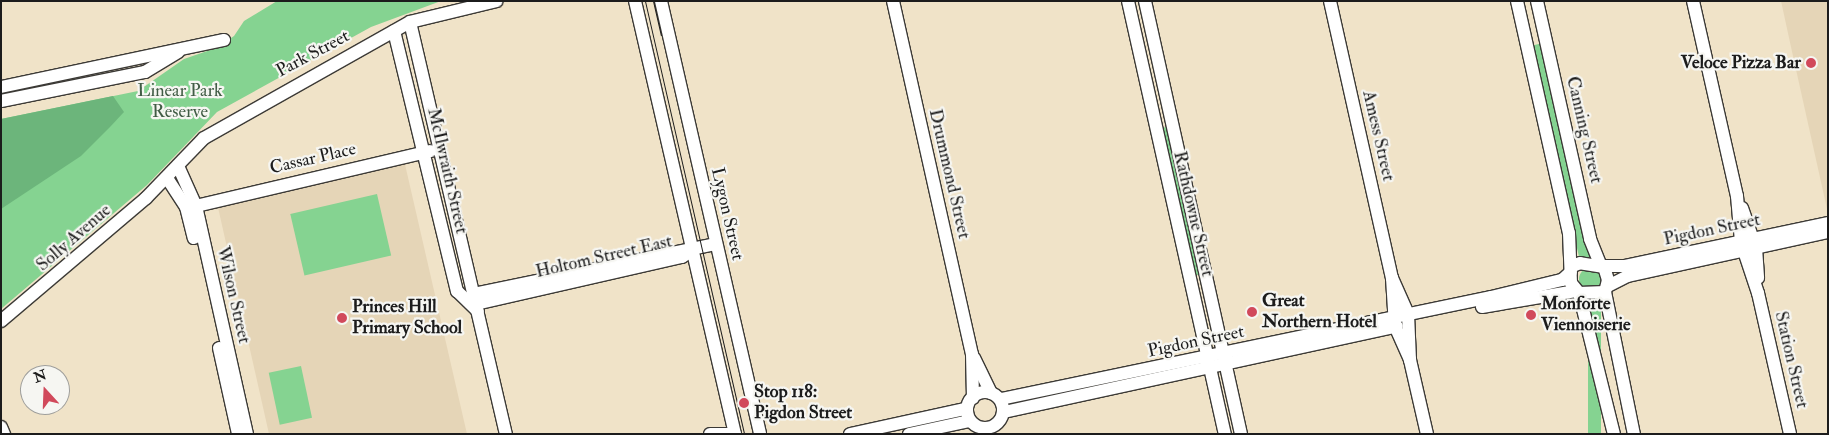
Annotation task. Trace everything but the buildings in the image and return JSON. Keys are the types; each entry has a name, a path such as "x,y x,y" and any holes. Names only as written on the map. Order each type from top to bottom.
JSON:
{"street":[{"name":"Park Street","path":"167,178 202,140 245,112 410,22 497,1"},
{"path":"635,1 688,222 735,434 710,434"},
{"name":"Lygon Street","path":"661,1 715,244 760,434"},
{"name":"Drummond Street","path":"893,1 972,354 973,398"},
{"name":"Rathdowne Street","path":"1128,1 1224,434"},
{"name":"Rathdowne Street","path":"1145,1 1209,279 1242,434"},
{"name":"Amess Street","path":"1330,1 1392,278 1394,322 1410,360 1427,434"},
{"path":"1517,1 1577,292 1614,434"},
{"name":"Canning Street","path":"1537,1 1590,239 1602,266 1606,289"},
{"name":"Station Street","path":"1693,1 1790,434"},
{"name":"McIlwraith Street","path":"410,22 506,434"},
{"name":"McIlwraith Street","path":"394,31 425,152 456,291 476,303"},
{"path":"1,87 224,40"},
{"path":"1,101 144,72 184,48"},
{"path":"1141,64 1158,60"},
{"name":"Cassar Place","path":"196,206 439,149"},
{"name":"Wilson Street","path":"178,166 196,206 247,434"},
{"name":"Wilson Street","path":"167,178 187,212 238,434"},
{"name":"Solly Avenue","path":"1,321 167,178"},
{"path":"688,222 709,217"},
{"name":"Pigdon Street","path":"1409,318 1606,289 1628,276 1828,223"},
{"name":"Pigdon Street","path":"973,398 996,396 1225,359 1394,322 1559,281 1572,269 1624,266 1828,232"},
{"name":"Holtom Street East","path":"476,303 682,257 694,249 715,244"},
{"name":"Amess Street","path":"1392,278 1409,318 1410,360"},
{"path":"1191,283 1209,279"},
{"path":"1606,289 1634,434"},
{"name":"Drummond Street","path":"972,354 1004,412"},
{"name":"Pigdon Street","path":"1004,412 1209,362"},
{"path":"973,398 974,422"},
{"path":"856,433 974,422 996,429 1004,412"},
{"path":"909,434 974,422"},
{"path":"1,427 4,434"}],"shaded area":[{"path":"1781,1 1828,1 1827,209 1791,47"},
{"name":"Princes Hill Primary School","path":"404,160 467,434 269,434 217,203"}],"green space":[{"name":"Linear Park Reserve","path":"277,1 441,1 371,27 217,112 147,185 1,309 1,119 138,91 184,59 216,48 234,36 244,21"},
{"path":"1543,43 1592,256 1580,259 1530,46"},
{"path":"113,96 124,112 110,127 81,156 1,209 1,119"},
{"path":"1171,126 1205,273 1195,275 1161,128"},
{"path":"377,194 391,255 304,275 290,214"},
{"path":"1590,268 1598,271 1601,279 1598,287 1590,290 1582,287 1579,279 1582,271"},
{"path":"1588,301 1601,301 1601,434 1588,434"},
{"path":"301,366 312,418 280,425 269,373"}],"tram line":[{"path":"645,1 744,434"},
{"path":"653,1 661,35"}],"place":[{"name":"Veloce Pizza Bar","path":"1811,63"},
{"name":"Great Northern Hotel","path":"1252,312"},
{"name":"Monforte Viennoiserie","path":"1531,315"},
{"name":"Princes Hill Primary School","path":"342,318"},
{"name":"Stop 118: Pigdon Street","path":"744,403"}]}
